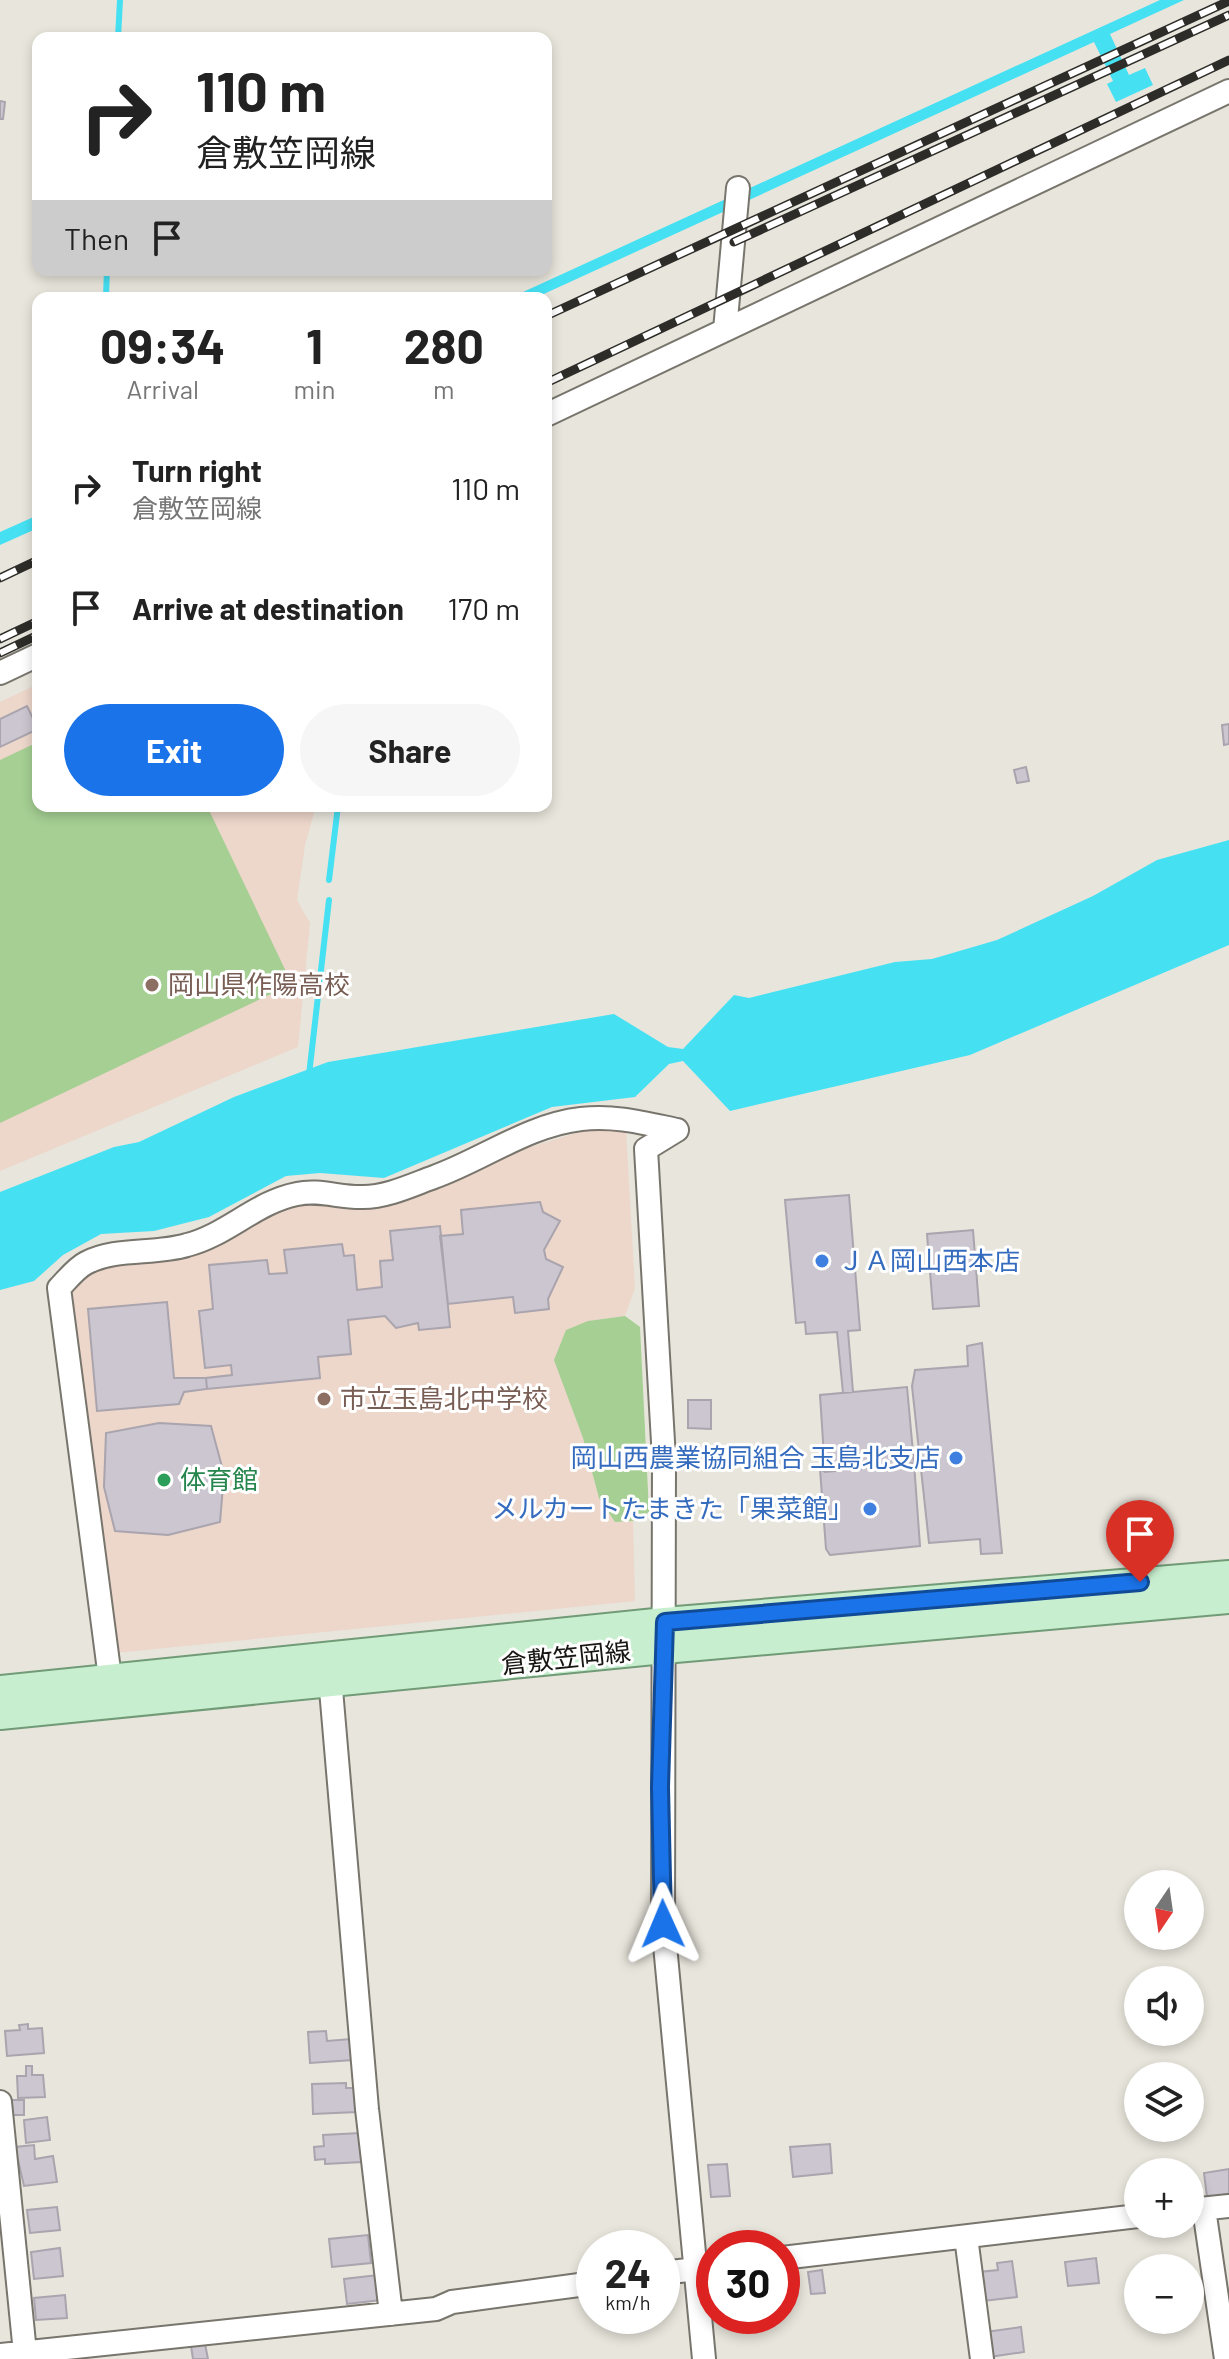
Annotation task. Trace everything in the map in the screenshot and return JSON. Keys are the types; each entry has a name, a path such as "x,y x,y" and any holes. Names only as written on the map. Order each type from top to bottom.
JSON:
{"main road":[{"name":"倉敷笠岡線","path":"0,1690 108,1691 664,1636 1229,1575"},
{"name":"倉敷笠岡線","path":"664,1636 1229,1599"},
{"name":"倉敷笠岡線","path":"0,1715 108,1691"}],"street":[{"path":"552,412 1229,91"},
{"path":"725,330 737,196"},
{"path":"0,673 32,658"},
{"path":"108,1691 59,1288 83,1264 114,1253 162,1251 188,1245 221,1234 269,1203 298,1193 364,1197 392,1192 437,1176 515,1139 578,1119 622,1117 677,1130 646,1149 664,1459 660,1787 663,1924 700,2230"},
{"path":"329,1669 367,2109 391,2314"},
{"path":"0,2102 25,2353"},
{"path":"1204,2208 1229,2206"},
{"path":"800,2256 1124,2218"},
{"path":"966,2237 982,2359"},
{"path":"1203,2238 1226,2359"},
{"path":"0,2355 391,2314 576,2286"},
{"path":"704,2334 704,2359"}],"shaded area":[{"name":"岡山県作陽高校","path":"32,687 32,812 314,812 305,845 297,900 310,923 298,1047 0,1171 0,702"},
{"name":"市立玉島北中学校","path":"603,1125 626,1131 635,1288 625,1316 588,1321 583,1438 599,1498 615,1522 633,1521 635,1601 115,1653 66,1295 85,1273 284,1204 330,1199 491,1159"}],"green space":[{"name":"岡山県作陽高校","path":"32,745 32,812 210,812 292,984 0,1123 0,760"},
{"path":"625,1316 640,1327 649,1512 633,1521 615,1522 599,1498 583,1438 554,1360 566,1330 588,1321"}],"water":[{"path":"1160,0 1184,0 1110,34 1129,75 1145,68 1153,85 1116,102 1107,84 1113,81 1094,42 548,292 523,292"},
{"path":"32,518 32,531 0,545 0,532"},
{"path":"1229,840 1229,945 970,1055 730,1111 683,1061 669,1064 635,1097 552,1107 384,1178 320,1173 286,1176 209,1217 154,1231 101,1234 63,1255 34,1281 0,1290 0,1192 114,1147 139,1142 234,1097 328,1062 614,1014 668,1047 683,1049 734,995 749,998 895,962 932,959 997,940 1093,896 1157,860"}],"building":[{"path":"0,101 5,102 3,119 0,119"},
{"path":"27,706 32,716 32,732 0,747 0,719"},
{"path":"1229,724 1229,744 1224,745 1222,725"},
{"path":"1026,767 1029,781 1017,783 1014,770"},
{"name":"ＪＡ岡山西本店","path":"849,1195 860,1330 848,1331 853,1392 843,1393 837,1332 806,1334 805,1322 796,1323 785,1200"},
{"path":"540,1202 543,1212 560,1221 544,1250 546,1259 563,1267 548,1299 549,1309 515,1313 513,1297 448,1304 440,1236 463,1234 461,1210"},
{"path":"440,1226 450,1327 419,1330 418,1323 396,1328 385,1316 348,1320 351,1354 318,1357 320,1378 207,1389 206,1378 232,1375 231,1365 205,1368 199,1311 213,1309 209,1265 267,1260 269,1274 287,1273 284,1250 342,1244 344,1256 354,1255 357,1290 382,1287 380,1261 393,1260 390,1231"},
{"path":"973,1230 979,1306 933,1309 927,1234"},
{"path":"167,1302 174,1378 206,1378 207,1389 184,1392 179,1404 97,1411 88,1309"},
{"name":"岡山西農業協同組合 玉島北支店","path":"982,1343 1002,1553 981,1554 980,1539 929,1543 912,1386 915,1370 968,1366 967,1346"},
{"path":"907,1387 914,1463 825,1472 820,1395"},
{"path":"688,1400 711,1400 711,1429 688,1428"},
{"name":"体育館","path":"159,1423 211,1426 224,1474 220,1522 168,1535 115,1531 104,1487 106,1433"},
{"name":"メルカートたまきた「果菜館」","path":"914,1463 920,1546 830,1555 826,1549 820,1469 825,1472"},
{"path":"28,2024 28,2029 42,2028 44,2053 7,2056 5,2031 20,2030 19,2025"},
{"path":"326,2031 327,2041 351,2039 353,2060 310,2063 308,2032"},
{"path":"26,2066 32,2066 32,2075 43,2075 45,2097 18,2098 17,2076 26,2076"},
{"path":"346,2083 346,2088 356,2088 357,2112 313,2114 312,2084"},
{"path":"10,2100 24,2100 24,2115 10,2115"},
{"path":"47,2117 50,2140 26,2143 24,2120"},
{"path":"360,2133 362,2162 325,2164 325,2159 315,2160 314,2147 324,2146 323,2135"},
{"path":"830,2144 832,2173 793,2177 790,2147"},
{"path":"34,2145 35,2159 53,2156 57,2182 24,2186 15,2147"},
{"path":"727,2164 730,2196 711,2197 708,2165"},
{"path":"1229,2169 1229,2194 1207,2197 1204,2173"},
{"path":"57,2207 60,2230 30,2233 27,2210"},
{"path":"368,2235 371,2263 332,2267 329,2239"},
{"path":"60,2248 63,2276 34,2279 31,2252"},
{"path":"1096,2258 1099,2283 1068,2286 1065,2262"},
{"path":"1012,2261 1017,2297 983,2301 979,2272 998,2270 997,2263"},
{"path":"822,2270 825,2293 811,2294 808,2272"},
{"path":"378,2275 381,2300 347,2304 344,2279"},
{"path":"65,2295 67,2318 36,2320 34,2298"},
{"path":"1021,2327 1024,2352 989,2357 985,2332"},
{"path":"205,2344 208,2359 193,2359 191,2346"}],"waterway":[{"path":"118,32 120,0"},
{"path":"106,292 107,276"},
{"path":"329,880 337,812"},
{"path":"309,1075 329,900"}],"railway":[{"path":"552,313 1229,1"},
{"path":"734,242 1229,15"},
{"path":"552,380 1229,60"},
{"path":"0,578 32,563"},
{"path":"0,639 32,624"},
{"path":"0,653 32,638"}],"place":[{"name":"岡山県作陽高校","path":"152,985"},
{"name":"ＪＡ岡山西本店","path":"822,1261"},
{"name":"市立玉島北中学校","path":"324,1399"},
{"name":"岡山西農業協同組合 玉島北支店","path":"956,1458"},
{"name":"体育館","path":"164,1480"},
{"name":"メルカートたまきた「果菜館」","path":"870,1509"}],"route":[{"path":"663,1924 660,1787 665,1622 1140,1582"}]}
